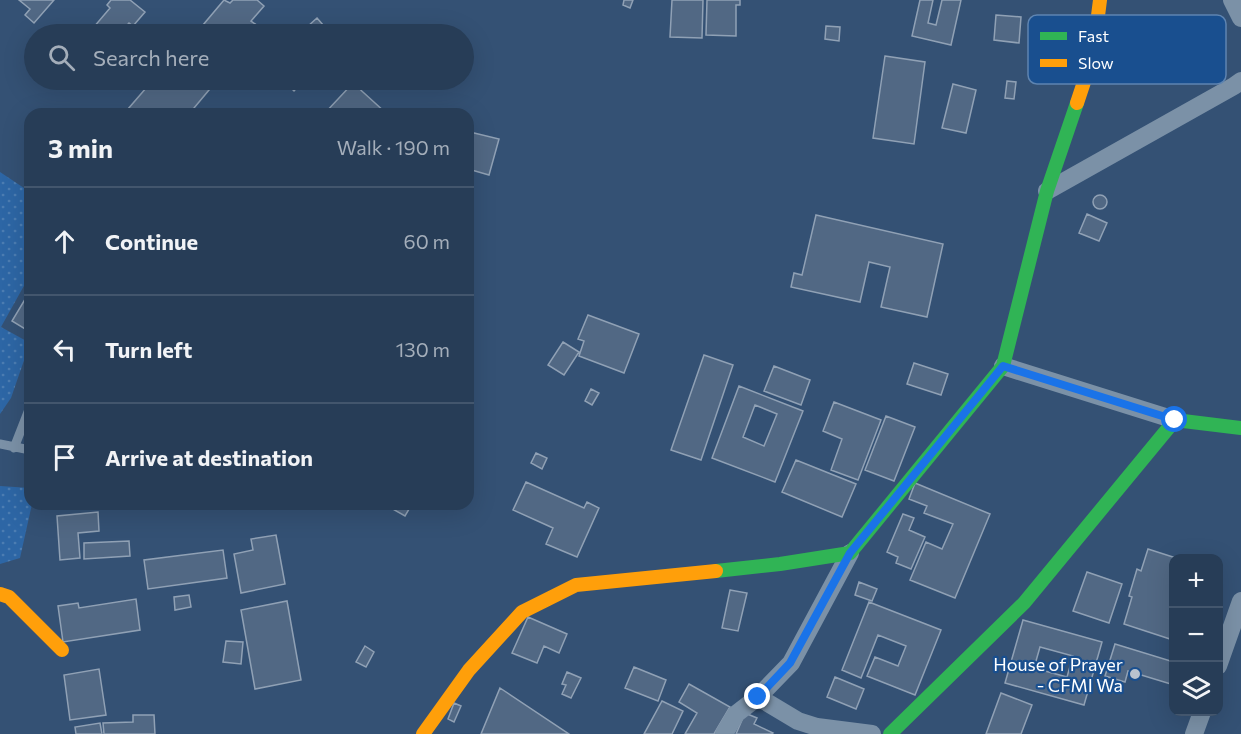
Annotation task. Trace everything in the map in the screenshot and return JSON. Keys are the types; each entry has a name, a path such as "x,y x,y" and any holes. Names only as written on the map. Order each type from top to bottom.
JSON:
{"street":[{"path":"1099,15 1101,0"},
{"path":"1232,0 1241,18"},
{"path":"1047,191 1241,81"},
{"path":"724,734 736,714 758,697 790,663 850,553 1003,366 1047,191 1083,84"},
{"path":"1003,366 1175,420 1241,428"},
{"path":"890,734 1024,603 1175,420"},
{"path":"423,734 469,670 522,612 576,585 780,564 850,553"},
{"path":"0,594 9,597 62,650"},
{"path":"1219,662 1241,601"},
{"path":"758,697 798,721 817,727 872,734"},
{"path":"1194,734 1200,716"}],"lane":[{"path":"14,447 24,422"},
{"path":"0,444 24,449"}],"shaded area":[{"path":"0,172 24,188 24,286 1,327 24,340 24,360 11,398 0,414"},
{"path":"0,486 24,488 24,510 31,510 20,558 0,564"}],"building":[{"path":"19,0 54,0 34,23 25,15 30,9"},
{"path":"111,0 130,0 145,12 135,24 96,24 110,8 107,5"},
{"path":"224,0 230,3 233,0 257,0 264,6 251,21 255,24 204,24"},
{"path":"624,0 633,0 630,8 623,5"},
{"path":"672,0 703,0 702,38 670,37"},
{"path":"707,0 740,0 740,5 736,5 736,36 706,35"},
{"path":"920,0 933,0 928,23 936,25 942,0 961,0 951,45 912,36"},
{"path":"996,15 1021,17 1019,43 994,40"},
{"path":"317,18 322,24 310,24"},
{"path":"826,26 840,27 839,41 825,39"},
{"path":"885,56 925,62 914,144 873,138"},
{"path":"1007,81 1016,82 1014,99 1005,98"},
{"path":"953,84 976,90 966,133 942,128"},
{"path":"144,90 209,90 194,108 129,108"},
{"path":"346,90 361,90 380,108 330,108"},
{"path":"474,133 499,139 489,175 474,171"},
{"path":"1097,195 1103,195 1107,202 1103,209 1097,209 1093,205 1093,199"},
{"path":"1087,214 1107,223 1099,241 1079,233"},
{"path":"816,215 943,244 927,317 881,307 890,267 869,262 860,302 791,287 794,273 802,275"},
{"path":"24,301 24,328 12,321"},
{"path":"588,315 639,334 624,373 579,356 584,341 578,339"},
{"path":"563,342 579,352 564,375 548,365"},
{"path":"704,355 733,365 701,460 671,450"},
{"path":"914,363 948,374 941,395 907,384"},
{"path":"774,366 810,380 801,405 764,391"},
{"path":"739,386 803,411 775,482 712,458","holes":["755,405 777,414 764,446 743,437"]},
{"path":"591,389 599,393 592,405 585,401"},
{"path":"834,402 881,420 858,480 831,470 842,439 823,431"},
{"path":"886,416 915,427 894,481 865,470"},
{"path":"536,453 547,458 542,469 531,463"},
{"path":"796,460 856,484 842,517 782,492"},
{"path":"526,482 584,508 587,502 599,508 577,557 546,544 553,528 513,510"},
{"path":"915,483 990,514 955,598 910,580 926,542 942,549 953,524 924,513 927,506 909,499"},
{"path":"394,510 408,510 405,516"},
{"path":"98,512 99,531 78,533 80,558 60,560 57,516"},
{"path":"903,514 914,518 909,530 925,537 911,569 896,563 898,557 887,552"},
{"path":"276,535 285,584 241,593 234,554 253,550 251,539"},
{"path":"129,541 130,556 84,559 84,543"},
{"path":"1148,549 1169,556 1169,639 1124,624 1137,569 1141,571"},
{"path":"223,550 227,578 148,589 144,560"},
{"path":"1087,572 1122,584 1109,623 1073,611"},
{"path":"859,582 877,589 872,601 855,595"},
{"path":"730,590 747,593 738,631 722,628"},
{"path":"189,595 191,607 175,610 174,597"},
{"path":"136,599 140,630 63,642 58,606 78,603 79,608"},
{"path":"287,601 301,680 255,689 241,610"},
{"path":"869,602 941,630 915,695 867,676 875,657 898,666 906,646 878,635 861,678 842,670"},
{"path":"528,617 567,634 559,653 544,646 537,663 512,653"},
{"path":"1023,620 1102,642 1084,705 1005,683","holes":["1040,647 1073,656 1067,677 1034,668"]},
{"path":"226,641 243,642 241,664 223,662"},
{"path":"1115,644 1169,660 1169,683 1128,671 1125,682 1105,676"},
{"path":"365,646 374,652 366,667 356,662"},
{"path":"634,667 666,680 658,701 625,688"},
{"path":"99,669 106,715 70,720 64,675"},
{"path":"567,672 581,678 571,698 562,694 566,685 562,684"},
{"path":"835,677 864,689 856,709 827,697"},
{"path":"689,684 730,707 714,734 685,734 697,713 679,702"},
{"path":"500,688 569,734 481,734"},
{"path":"1001,693 1032,705 1021,734 986,734"},
{"path":"662,701 683,711 672,734 644,734"},
{"path":"454,703 461,706 454,722 448,719"},
{"path":"745,713 757,718 754,724 773,733 736,734"},
{"path":"133,715 154,715 155,734 104,734 103,723 133,722"},
{"path":"100,723 102,734 76,734 75,727"}],"traffic: fast":[{"path":"716,571 850,553 1003,366 1047,191 1077,103"},
{"path":"890,734 1024,603 1175,420 1241,428"}],"traffic: slow":[{"path":"1098,15 1100,0"},
{"path":"1077,103 1083,84"},
{"path":"423,734 469,670 522,612 576,585 716,571"},
{"path":"0,594 9,597 62,650"}],"place":[{"name":"House of Prayer - CFMI Wa","path":"1135,674"}],"route":[{"path":"758,697 790,663 850,553 1003,366 1175,420"}]}
